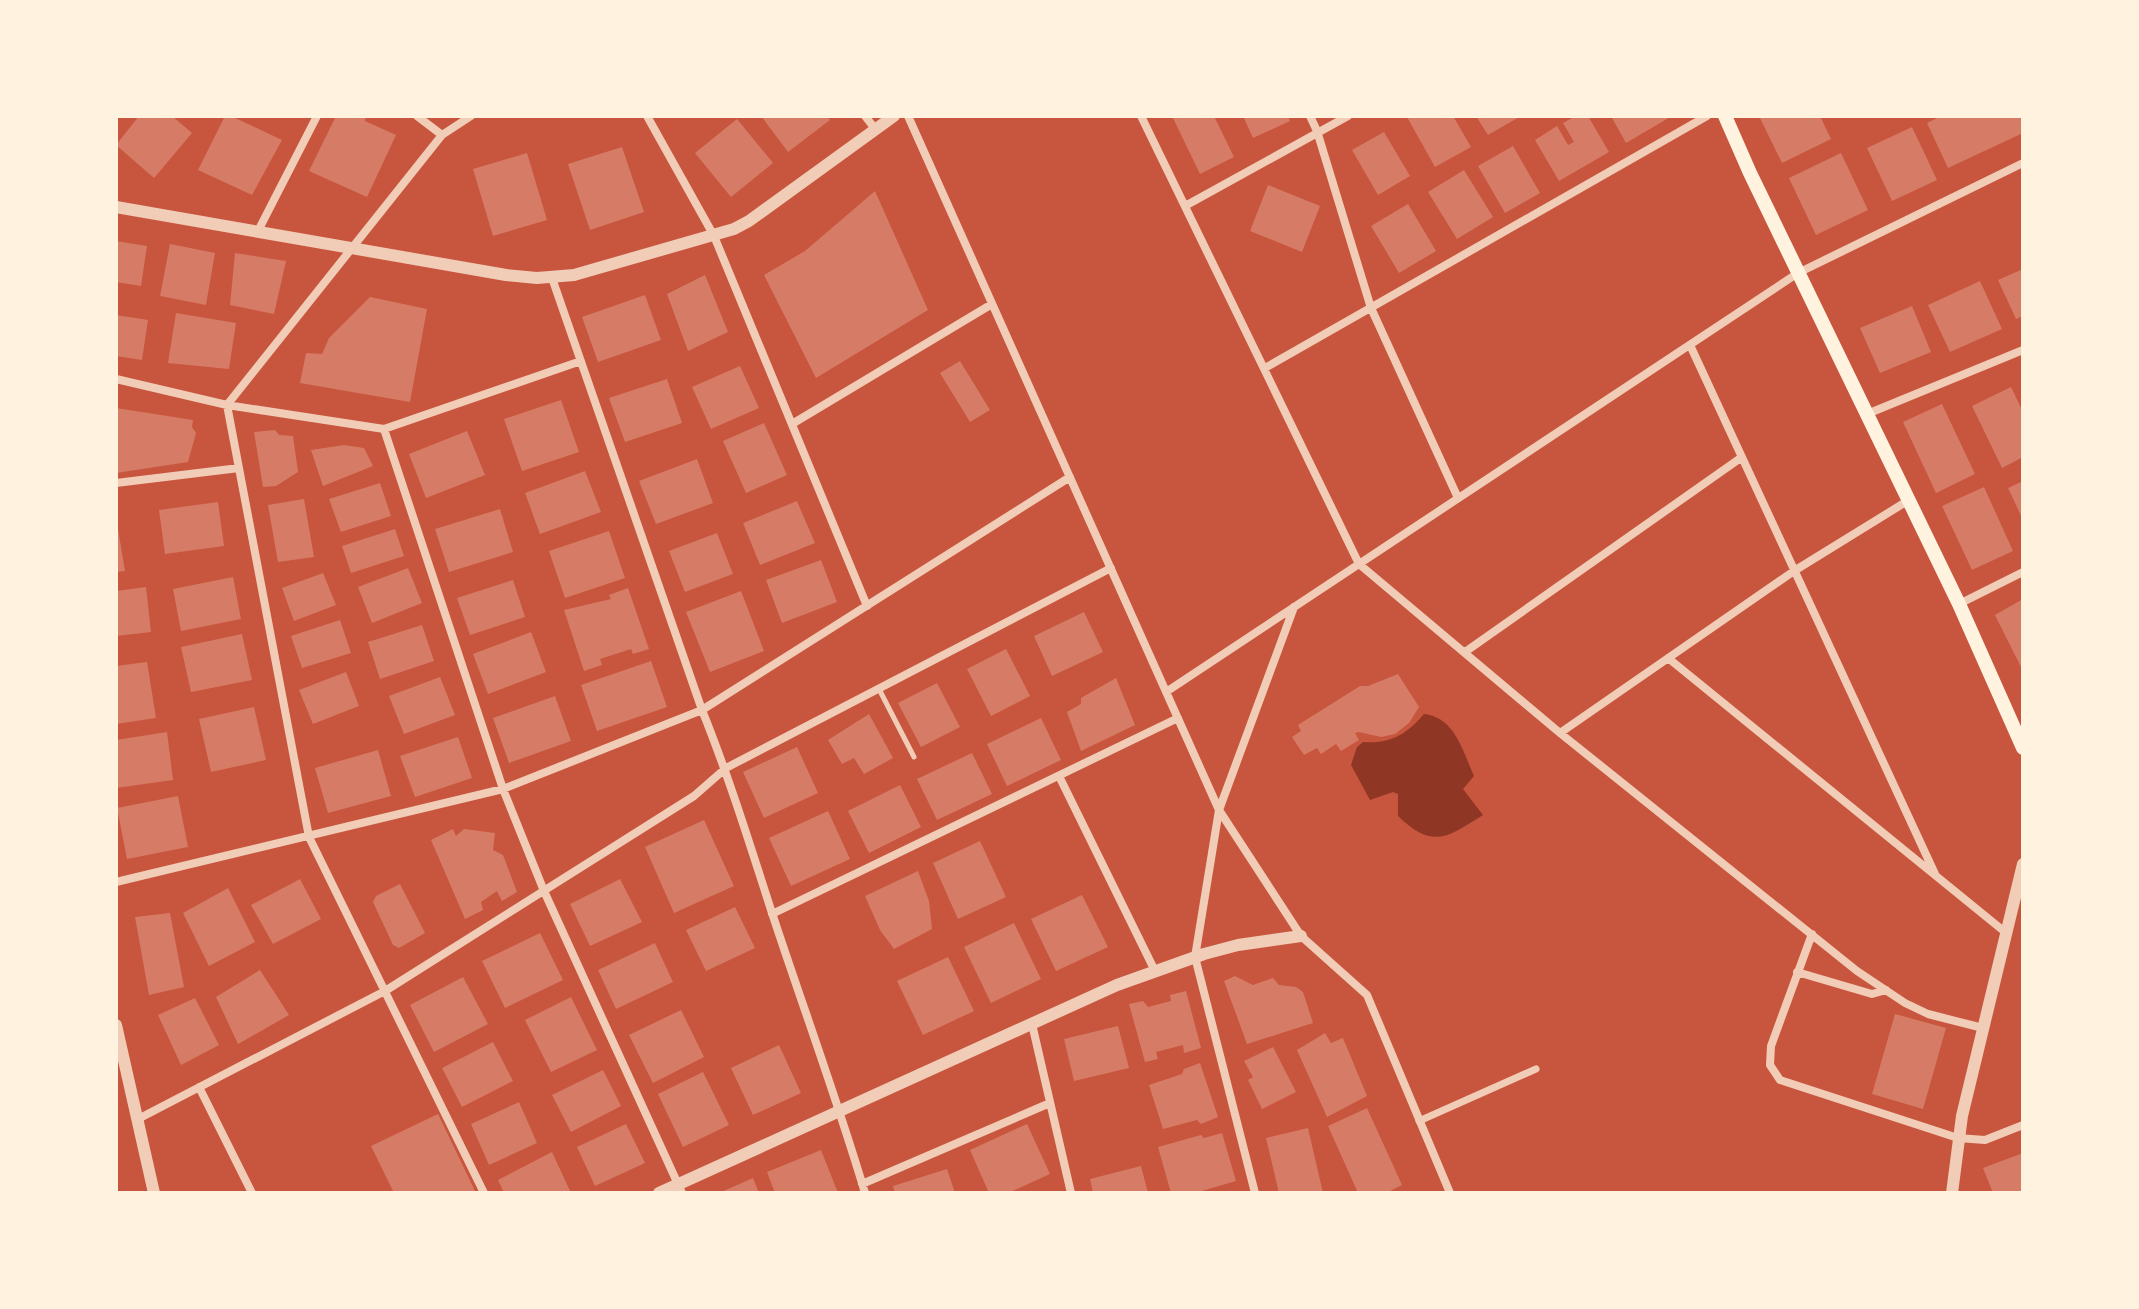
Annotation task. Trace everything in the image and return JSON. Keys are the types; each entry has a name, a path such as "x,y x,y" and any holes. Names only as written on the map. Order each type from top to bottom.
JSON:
{"main road":[{"path":"1725,116 1959,604 2023,748"}],"street":[{"path":"258,231 317,116"},
{"path":"417,116 442,135"},
{"path":"471,116 442,135 227,405 309,837 484,1193"},
{"path":"647,116 714,236 867,606"},
{"path":"865,116 876,130"},
{"path":"116,207 506,275 552,278 574,275 714,236 749,221 894,116"},
{"path":"908,116 1219,810 1301,936 1367,995 1450,1193"},
{"path":"1141,116 1359,564 1560,733 1886,990 1928,1014 1983,1028"},
{"path":"1310,116 1371,308 1458,498"},
{"path":"1185,206 1348,116"},
{"path":"1265,368 1707,116"},
{"path":"1166,692 1798,273 2023,163"},
{"path":"552,278 702,710 726,768 864,1188 1050,1103"},
{"path":"792,424 992,304"},
{"path":"1690,345 1935,874"},
{"path":"1867,414 2023,350"},
{"path":"116,379 227,405 384,429 581,361"},
{"path":"384,429 503,789 544,891 680,1189"},
{"path":"1465,652 1742,457"},
{"path":"116,483 239,468"},
{"path":"116,882 503,789 702,710 1070,477"},
{"path":"1560,733 1794,571 1909,500"},
{"path":"138,1119 385,991 694,796 726,768 1111,568"},
{"path":"1959,604 2023,572"},
{"path":"1255,1193 1195,957 1219,810 1295,607"},
{"path":"1668,658 2005,932"},
{"path":"772,914 1178,718"},
{"path":"1059,776 1155,971"},
{"path":"1952,1193 1958,1138 2023,864"},
{"path":"1812,934 1771,1046 1769,1060 1776,1076 1792,1086 1958,1138 1985,1140 2023,1125"},
{"path":"659,1193 680,1189 1032,1024 1155,971 1238,945 1301,936"},
{"path":"1797,972 1872,994 1886,990"},
{"path":"1032,1024 1071,1193"},
{"path":"116,1025 154,1193"},
{"path":"1419,1121 1536,1069"},
{"path":"199,1087 252,1193"}],"lane":[{"path":"879,689 914,757"}],"shaded area":[{"path":"1424,714 1443,722 1462,747 1474,776 1463,789 1483,815 1450,834 1440,836 1421,833 1398,816 1398,794 1393,792 1370,800 1351,765 1357,747 1363,742 1397,737"}],"building":[{"path":"139,116 172,116 192,133 154,178 116,145"},
{"path":"225,116 282,140 252,195 198,170"},
{"path":"336,116 366,116 365,121 396,135 367,197 309,171"},
{"path":"761,116 827,116 830,120 788,152"},
{"path":"1214,116 1234,157 1200,174 1173,118"},
{"path":"1243,116 1288,116 1290,121 1253,138"},
{"path":"1409,116 1453,116 1471,147 1435,167"},
{"path":"1476,116 1521,116 1488,135"},
{"path":"1576,116 1588,116 1609,152 1559,181 1535,140 1557,126 1568,145 1574,142 1563,123"},
{"path":"1611,116 1672,116 1626,143"},
{"path":"1759,116 1820,116 1831,139 1782,163"},
{"path":"1941,116 2023,116 2023,133 1948,168 1927,123"},
{"path":"737,119 773,163 731,197 695,153"},
{"path":"1912,127 1937,180 1892,201 1867,148"},
{"path":"1384,132 1410,176 1378,195 1352,150"},
{"path":"1513,146 1540,193 1505,213 1478,166"},
{"path":"622,147 644,212 590,230 568,164"},
{"path":"527,153 547,220 493,236 473,169"},
{"path":"1841,153 1868,210 1816,235 1789,178"},
{"path":"1464,170 1493,217 1457,239 1428,192"},
{"path":"1268,185 1320,206 1302,252 1250,231"},
{"path":"875,191 928,310 816,378 764,275 805,251"},
{"path":"1408,204 1436,251 1399,273 1371,226"},
{"path":"116,241 147,246 141,286 116,282"},
{"path":"170,244 215,253 206,305 160,296"},
{"path":"235,253 286,261 274,314 230,305"},
{"path":"2023,269 2023,316 2016,319 1998,280"},
{"path":"705,275 728,332 688,351 667,294"},
{"path":"1980,281 2002,329 1950,352 1928,305"},
{"path":"645,295 661,340 598,362 582,317"},
{"path":"370,297 427,309 410,402 300,383 306,353 322,354 329,338"},
{"path":"1912,306 1931,352 1880,373 1860,328"},
{"path":"176,313 236,323 229,369 168,363"},
{"path":"116,315 148,320 142,360 116,356"},
{"path":"960,361 990,410 970,422 940,373"},
{"path":"740,366 759,408 711,429 692,387"},
{"path":"667,379 682,423 625,442 609,398"},
{"path":"2011,387 2023,412 2023,457 2002,468 1972,406"},
{"path":"561,400 579,452 522,471 504,419"},
{"path":"1942,404 1975,474 1936,493 1903,422"},
{"path":"116,408 193,420 192,427 196,433 188,462 116,473"},
{"path":"764,423 787,475 746,493 723,441"},
{"path":"275,430 279,435 293,436 298,472 276,486 263,487 254,432"},
{"path":"467,431 485,475 426,498 409,454"},
{"path":"344,445 364,448 373,466 323,486 311,450"},
{"path":"697,459 713,503 656,524 639,481"},
{"path":"585,471 601,512 540,534 525,493"},
{"path":"2023,481 2023,520 2008,488"},
{"path":"380,483 391,516 341,532 329,499"},
{"path":"1984,487 2013,551 1972,570 1942,506"},
{"path":"304,499 314,557 278,562 268,505"},
{"path":"797,501 815,543 760,565 743,523"},
{"path":"218,502 224,546 165,554 159,510"},
{"path":"500,509 513,552 449,572 435,529"},
{"path":"116,517 125,571 116,572"},
{"path":"395,529 404,556 351,573 342,546"},
{"path":"609,531 625,578 565,598 549,551"},
{"path":"717,533 733,574 685,592 669,551"},
{"path":"821,560 837,602 782,623 766,580"},
{"path":"408,568 422,603 372,623 358,587"},
{"path":"323,573 336,605 294,621 282,588"},
{"path":"233,577 241,619 181,631 173,589"},
{"path":"513,580 525,617 470,635 457,598"},
{"path":"146,587 151,632 116,636 116,591"},
{"path":"628,588 649,649 633,654 631,649 600,659 602,665 584,671 564,610 611,599 609,595"},
{"path":"741,591 764,651 710,672 686,612"},
{"path":"2023,599 2023,671 1995,615"},
{"path":"1084,612 1103,652 1052,676 1034,636"},
{"path":"340,620 351,653 302,668 291,636"},
{"path":"422,625 434,661 380,679 368,642"},
{"path":"531,632 546,672 488,694 473,654"},
{"path":"242,634 252,680 191,692 181,647"},
{"path":"1006,649 1030,696 991,716 967,669"},
{"path":"651,661 667,707 597,731 581,685"},
{"path":"147,662 156,718 116,724 116,666"},
{"path":"346,672 359,706 313,724 299,690"},
{"path":"1398,674 1419,707 1409,723 1395,734 1381,737 1355,733 1359,740 1341,751 1336,744 1321,754 1317,748 1304,755 1292,737 1301,731 1298,725 1360,686 1368,686"},
{"path":"440,677 455,715 404,734 389,696"},
{"path":"1116,678 1135,725 1081,751 1067,712 1081,704 1081,698"},
{"path":"937,683 960,727 921,747 898,703"},
{"path":"555,696 571,741 509,763 493,718"},
{"path":"254,707 266,760 211,772 199,719"},
{"path":"869,714 893,758 864,774 854,758 842,764 828,740"},
{"path":"1041,718 1061,760 1007,786 987,744"},
{"path":"167,732 173,780 116,788 116,740"},
{"path":"458,737 472,778 415,797 400,756"},
{"path":"797,747 818,793 764,818 743,772"},
{"path":"378,750 391,796 328,813 315,768"},
{"path":"972,753 992,794 937,820 917,779"},
{"path":"900,785 921,827 869,853 848,811"},
{"path":"178,796 188,847 127,859 117,808"},
{"path":"828,811 850,859 791,886 769,838"},
{"path":"704,820 734,886 674,913 645,847"},
{"path":"453,829 456,836 464,829 495,833 493,850 503,855 517,892 502,901 497,891 481,902 483,910 465,919 431,840"},
{"path":"980,841 1006,897 958,919 933,863"},
{"path":"918,871 929,901 932,929 894,949 880,930 865,896"},
{"path":"300,879 321,919 273,944 251,905"},
{"path":"620,879 642,922 590,946 570,904"},
{"path":"400,884 425,933 399,948 393,945 373,902 376,896"},
{"path":"228,888 255,942 209,966 183,913"},
{"path":"1082,895 1108,947 1056,971 1031,919"},
{"path":"735,907 755,948 706,971 686,930"},
{"path":"170,913 184,987 149,995 135,917"},
{"path":"1014,923 1041,979 991,1003 964,947"},
{"path":"540,933 563,980 505,1008 482,961"},
{"path":"655,943 673,982 616,1009 598,970"},
{"path":"948,957 974,1011 923,1035 897,981"},
{"path":"260,970 289,1015 238,1044 216,997"},
{"path":"1235,976 1253,985 1273,978 1279,985 1296,987 1303,992 1313,1023 1247,1044 1224,981"},
{"path":"463,977 488,1024 434,1052 410,1005"},
{"path":"1186,991 1201,1048 1184,1053 1183,1045 1156,1052 1158,1059 1145,1062 1129,1004 1143,1001 1148,1007 1171,1001 1170,995"},
{"path":"571,997 597,1050 551,1072 525,1020"},
{"path":"195,998 219,1045 181,1065 158,1015"},
{"path":"681,1010 704,1057 653,1083 629,1035"},
{"path":"1895,1014 1946,1028 1923,1109 1872,1094"},
{"path":"1118,1026 1129,1068 1074,1081 1064,1039"},
{"path":"1325,1033 1331,1043 1343,1038 1367,1096 1327,1117 1297,1050"},
{"path":"493,1042 513,1081 462,1107 442,1068"},
{"path":"779,1045 801,1093 753,1115 731,1068"},
{"path":"1273,1047 1296,1092 1262,1109 1248,1080 1253,1077 1244,1061"},
{"path":"1200,1063 1218,1117 1201,1124 1197,1120 1163,1129 1149,1085 1182,1074 1184,1069"},
{"path":"603,1070 621,1106 571,1132 552,1095"},
{"path":"703,1072 729,1125 683,1147 658,1094"},
{"path":"519,1102 537,1143 489,1165 471,1124"},
{"path":"1367,1108 1402,1185 1386,1193 1358,1193 1328,1126"},
{"path":"438,1114 476,1193 394,1193 371,1146"},
{"path":"626,1124 645,1163 595,1186 577,1147"},
{"path":"1027,1124 1050,1174 1008,1193 989,1193 970,1150"},
{"path":"1308,1128 1323,1193 1279,1193 1266,1138"},
{"path":"1222,1133 1236,1181 1195,1193 1171,1193 1158,1147 1201,1135 1204,1138"},
{"path":"821,1150 838,1193 775,1193 767,1172"},
{"path":"552,1152 571,1193 504,1193 498,1180"},
{"path":"2023,1153 2023,1193 1993,1193 1983,1168"},
{"path":"1141,1166 1148,1193 1093,1193 1090,1179"},
{"path":"947,1169 955,1193 895,1193 893,1186"},
{"path":"753,1178 759,1193 719,1193"}]}
